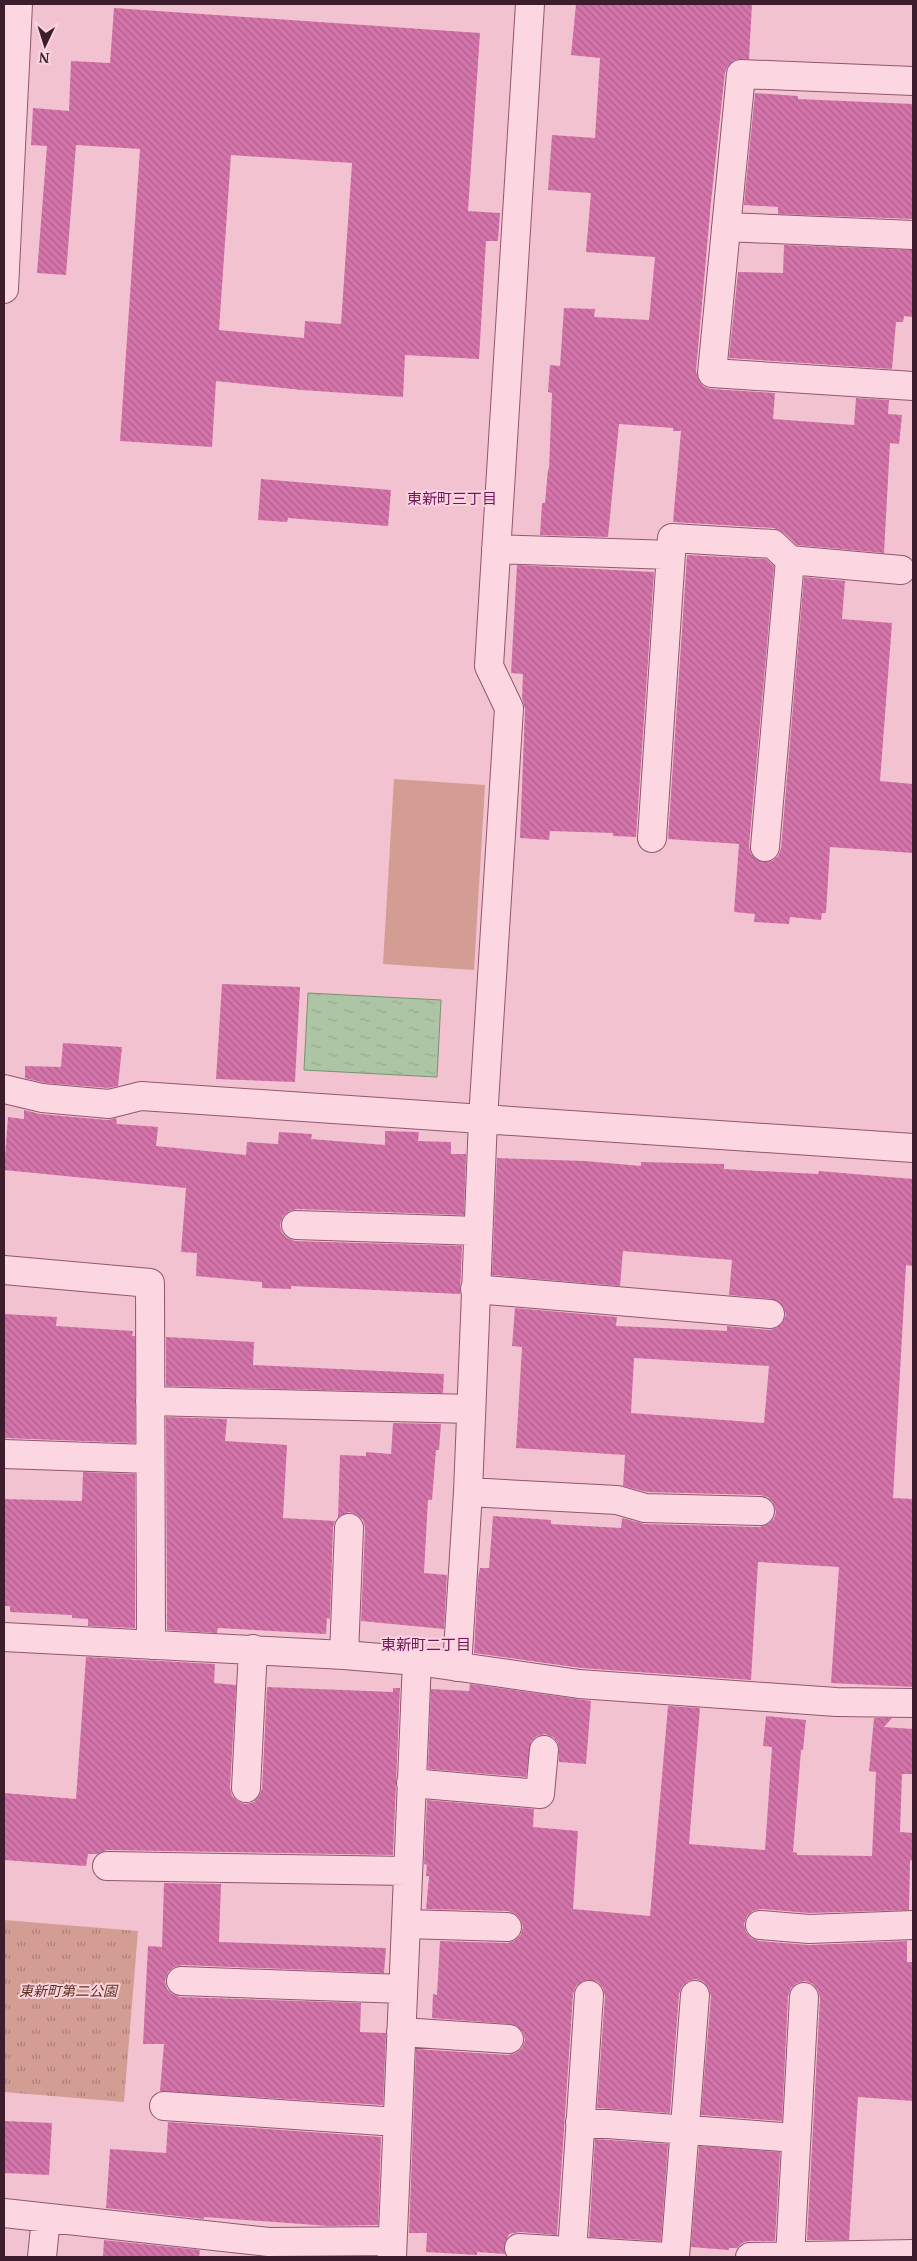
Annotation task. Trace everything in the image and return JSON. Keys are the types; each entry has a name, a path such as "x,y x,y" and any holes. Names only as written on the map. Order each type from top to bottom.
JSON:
{"street":[{"path":"4,289 10,42 18,4"},
{"path":"457,1667 468,1492 482,1119 509,708 489,666 530,4"},
{"path":"913,81 742,74 712,373 913,386"},
{"path":"726,227 913,235"},
{"path":"652,838 672,538 773,544 790,560 900,570"},
{"path":"496,549 671,555"},
{"path":"765,846 790,560"},
{"path":"4,1090 42,1098 109,1104 141,1096 913,1148"},
{"path":"296,1225 478,1231"},
{"path":"4,1270 150,1283 151,1645"},
{"path":"475,1289 770,1314"},
{"path":"150,1401 471,1409"},
{"path":"4,1454 150,1459"},
{"path":"468,1492 617,1500 645,1508 760,1511"},
{"path":"344,1655 349,1528"},
{"path":"4,1637 344,1655 416,1661 579,1684 836,1702 913,1703"},
{"path":"246,1788 253,1649"},
{"path":"4,2214 46,2218 268,2250 392,2249 416,1661"},
{"path":"411,1782 540,1794 544,1750"},
{"path":"107,1866 408,1871"},
{"path":"406,1924 507,1927"},
{"path":"760,1926 809,1929 913,1925"},
{"path":"181,1981 402,1989"},
{"path":"572,2252 589,1995"},
{"path":"675,2257 695,1995"},
{"path":"790,2257 804,1997"},
{"path":"401,2032 509,2039"},
{"path":"164,2106 397,2122"},
{"path":"580,2122 796,2138"},
{"path":"42,2257 46,2218"},
{"path":"520,2248 668,2257"},
{"path":"750,2257 913,2254"}],"green space":[{"path":"394,779 485,785 474,970 383,964"},
{"name":"東新町第二公園","path":"4,1920 138,1931 124,2102 4,2092"}],"water":[{"path":"308,993 441,1000 437,1077 304,1070"}],"building":[{"path":"576,4 752,4 749,59 734,60 725,72 696,371 698,379 703,386 711,389 775,393 773,419 854,425 856,398 889,400 888,414 902,415 899,444 890,443 884,553 797,545 784,533 774,528 673,522 681,431 673,431 673,428 619,424 608,537 540,535 542,503 545,503 549,469 552,393 548,392 550,365 560,366 564,308 595,309 594,317 649,320 655,257 586,252 591,193 548,190 552,135 595,138 600,58 571,55"},
{"path":"114,8 480,33 468,211 500,213 498,241 486,241 479,359 405,355 403,397 302,390 216,381 212,447 120,441 140,149 76,145 66,275 37,273 47,146 31,145 33,108 69,111 71,61 110,63","holes":["231,155 352,163 341,324 305,321 304,338 219,330"]},
{"path":"755,93 798,96 798,99 913,104 913,219 778,214 778,207 744,205"},
{"path":"784,245 913,250 913,317 904,316 903,322 896,322 892,369 729,358 738,272 783,273"},
{"path":"261,479 391,490 388,526 288,518 287,522 258,520"},
{"path":"687,555 766,559 774,566 749,846 751,854 763,862 772,861 778,856 781,848 804,577 845,581 842,619 892,623 880,781 913,784 913,853 830,847 826,913 822,913 821,920 790,917 789,924 754,922 755,914 734,912 739,844 668,839"},
{"path":"517,565 654,572 636,837 613,836 613,833 550,831 549,840 520,838 525,709 522,698 523,674 511,673"},
{"path":"222,984 300,987 295,1082 216,1079"},
{"path":"63,1043 122,1047 118,1086 108,1088 45,1083 25,1078 25,1066 61,1067"},
{"path":"24,1110 40,1114 108,1120 116,1118 117,1124 158,1127 156,1146 246,1155 247,1142 278,1144 279,1132 312,1134 311,1139 385,1145 385,1131 419,1132 418,1141 451,1142 451,1154 466,1154 464,1215 297,1209 289,1211 283,1216 280,1225 282,1233 287,1238 295,1241 462,1246 460,1294 291,1286 291,1289 262,1288 262,1282 196,1276 197,1253 181,1252 186,1188 4,1170 8,1117 24,1119"},
{"path":"497,1158 585,1161 641,1166 641,1162 724,1164 724,1169 818,1174 819,1171 913,1179 913,1266 906,1265 893,1498 913,1499 913,1687 831,1683 839,1567 758,1562 751,1680 581,1668 474,1653 478,1577 480,1568 489,1568 493,1516 551,1520 551,1524 621,1528 622,1518 645,1524 760,1527 774,1519 776,1512 773,1503 768,1497 760,1495 647,1492 623,1486 625,1455 516,1448 522,1347 512,1346 515,1308 617,1317 616,1326 727,1331 727,1326 769,1330 776,1328 782,1323 786,1315 784,1308 779,1302 772,1299 729,1295 732,1260 623,1251 620,1286 492,1275","holes":["634,1358 769,1366 764,1423 631,1413"]},
{"path":"4,1314 57,1317 56,1326 133,1331 132,1336 135,1336 135,1443 4,1438"},
{"path":"166,1337 254,1342 253,1365 444,1374 443,1393 166,1386"},
{"path":"166,1417 227,1419 225,1441 287,1445 283,1518 335,1521 333,1527 330,1619 327,1618 326,1634 218,1628 217,1633 167,1630"},
{"path":"393,1423 441,1424 439,1450 436,1450 432,1500 428,1500 424,1573 447,1575 444,1629 361,1621 365,1528 363,1520 349,1512 338,1518 340,1455 366,1456 366,1452 391,1454"},
{"path":"83,1472 135,1474 135,1628 88,1626 88,1619 72,1618 72,1615 10,1612 10,1606 4,1606 4,1499 82,1501"},
{"path":"86,1657 215,1664 214,1683 236,1685 230,1788 232,1796 245,1804 254,1802 262,1789 267,1687 393,1692 393,1688 400,1688 393,1855 107,1850 97,1854 88,1854 86,1866 4,1860 4,1793 76,1799"},
{"path":"470,1684 591,1701 586,1764 559,1762 558,1743 553,1737 545,1734 537,1736 531,1741 526,1777 428,1769 431,1689 469,1691"},
{"path":"668,1706 700,1708 689,1844 765,1850 772,1747 763,1746 766,1716 806,1720 803,1750 801,1750 793,1852 797,1853 797,1855 872,1856 876,1772 869,1771 874,1718 892,1718 884,1727 913,1729 913,1774 902,1774 900,1832 913,1833 913,1861 910,1860 909,1910 809,1913 761,1909 753,1911 747,1916 744,1924 746,1932 751,1938 759,1941 809,1945 907,1941 907,1962 913,1962 913,2101 858,2097 849,2240 807,2240 820,1998 818,1990 813,1984 805,1981 797,1983 791,1988 788,1996 782,2121 701,2115 711,1996 704,1982 696,1979 688,1981 682,1986 679,1994 670,2113 597,2108 605,1996 603,1988 598,1982 591,1980 583,1981 576,1986 573,1994 557,2235 520,2232 509,2234 504,2247 505,2254 477,2252 477,2255 426,2252 427,2233 409,2233 416,2049 508,2055 516,2053 522,2048 525,2040 523,2032 517,2026 510,2024 432,2018 433,1994 437,1995 440,1941 507,1943 514,1941 520,1936 523,1927 520,1919 508,1911 426,1909 429,1876 426,1876 427,1865 424,1864 427,1800 534,1809 533,1827 578,1831 573,1909 650,1916"},
{"path":"164,1883 221,1884 219,1942 386,1948 384,1973 182,1965 174,1967 168,1972 165,1981 167,1989 172,1994 180,1997 361,2003 360,2032 386,2033 383,2105 160,2091 164,2044 143,2044 148,1946 162,1947"},
{"path":"4,2121 52,2123 49,2175 4,2173"},
{"path":"168,2122 381,2137 378,2225 329,2226 204,2217 204,2219 106,2208 110,2149 166,2153"},
{"path":"595,2139 668,2144 661,2241 589,2237"},
{"path":"699,2146 780,2152 775,2241 749,2241 742,2243 737,2248 729,2248 729,2250 691,2247"},
{"path":"104,2240 200,2250 199,2257 103,2257"}],"district":[{"name":"東新町三丁目","path":"452,499"},
{"name":"東新町二丁目","path":"426,1645"}]}
